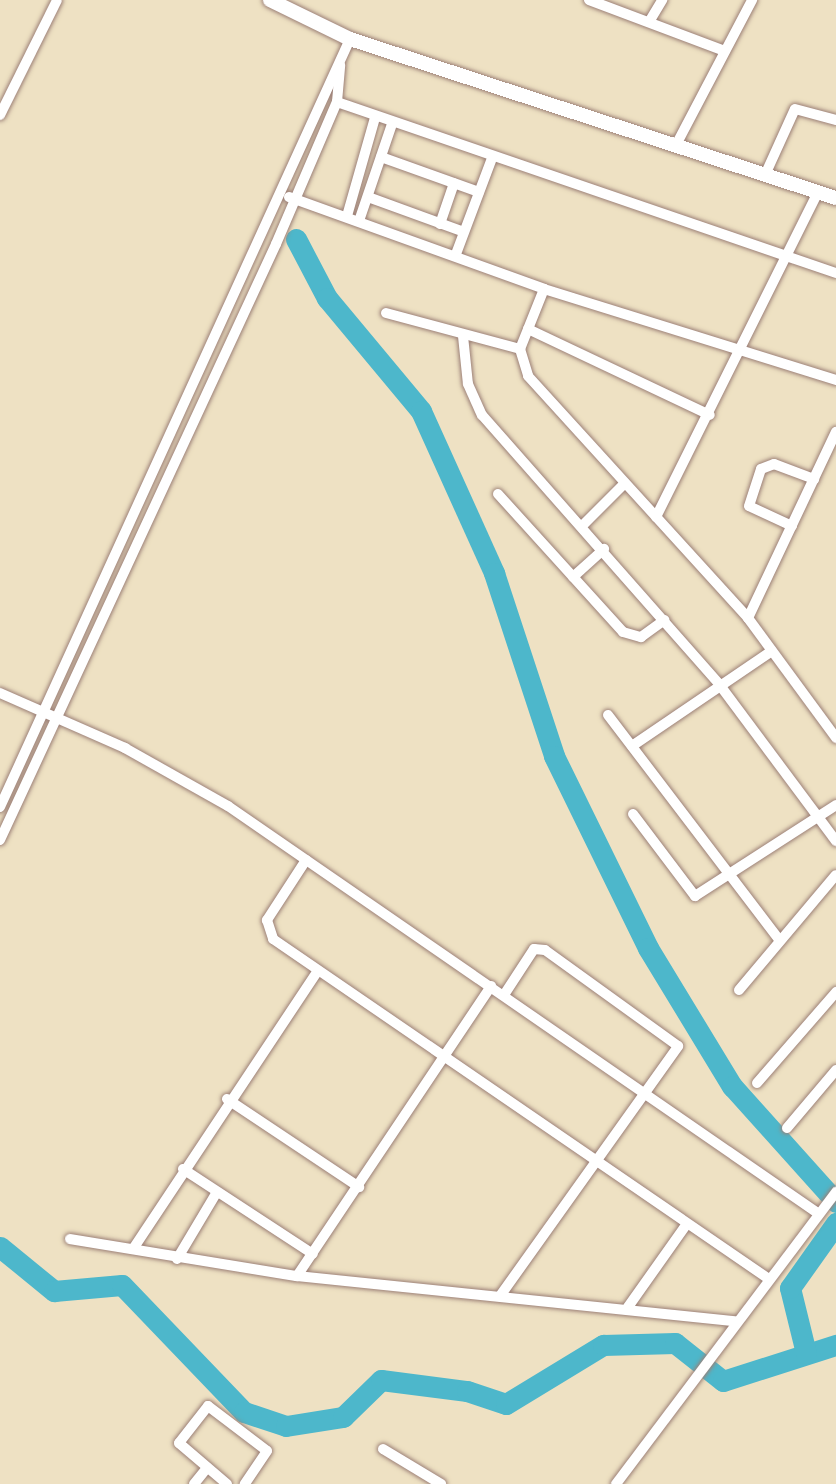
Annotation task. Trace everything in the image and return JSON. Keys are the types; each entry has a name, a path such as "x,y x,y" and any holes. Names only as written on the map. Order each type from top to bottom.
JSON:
{"main road":[{"path":"270,0 286,3 350,39 836,198"}],"street":[{"path":"0,116 57,0"},
{"path":"589,0 725,51"},
{"path":"649,22 662,0"},
{"path":"676,145 752,0"},
{"path":"0,840 295,199 337,102 340,65 350,39"},
{"path":"0,807 281,196 331,73 340,65"},
{"path":"0,88 11,93"},
{"path":"337,102 392,124 836,273"},
{"path":"765,175 795,109 836,120"},
{"path":"347,216 375,118"},
{"path":"359,221 392,124"},
{"path":"381,157 479,192"},
{"path":"456,254 492,158"},
{"path":"440,223 454,183"},
{"path":"656,517 744,350 818,192"},
{"path":"281,196 456,254 544,289 836,380"},
{"path":"368,197 464,232"},
{"path":"544,289 520,349 528,376 748,618 836,738"},
{"path":"386,313 463,336 520,349"},
{"path":"528,330 710,415"},
{"path":"463,336 476,406 604,549 719,684 836,841"},
{"path":"748,618 836,432"},
{"path":"792,526 749,506 761,469 770,463 814,478"},
{"path":"583,525 625,484"},
{"path":"498,494 629,635 641,637 664,620"},
{"path":"573,577 604,549"},
{"path":"632,746 719,684 772,651"},
{"path":"0,694 175,775 491,986 819,1214"},
{"path":"608,715 733,875 778,938"},
{"path":"633,814 689,893 699,895 836,805"},
{"path":"306,860 265,928 318,971 443,1059 768,1279"},
{"path":"739,990 778,938 836,875"},
{"path":"500,1296 598,1164 676,1051 676,1041 545,950 534,949 504,995"},
{"path":"133,1249 227,1099 318,971"},
{"path":"297,1276 491,986"},
{"path":"757,1083 836,992"},
{"path":"787,1128 836,1070"},
{"path":"227,1099 359,1187"},
{"path":"183,1169 313,1254"},
{"path":"177,1259 218,1192"},
{"path":"616,1484 735,1321 836,1192"},
{"path":"628,1307 686,1225"},
{"path":"70,1239 177,1259 297,1276 628,1307 735,1321"},
{"path":"227,1484 179,1440 208,1406 267,1451 244,1484"},
{"path":"383,1449 441,1484"},
{"path":"194,1484 207,1468"}],"waterway":[{"path":"296,239 327,298 421,411 494,573 554,756 648,948 732,1086 836,1202"},
{"path":"806,1353 790,1288 836,1223"},
{"path":"0,1247 54,1291 122,1285 244,1412 286,1426 343,1417 381,1380 467,1391 506,1404 603,1345 675,1343 723,1381 836,1345"}]}
